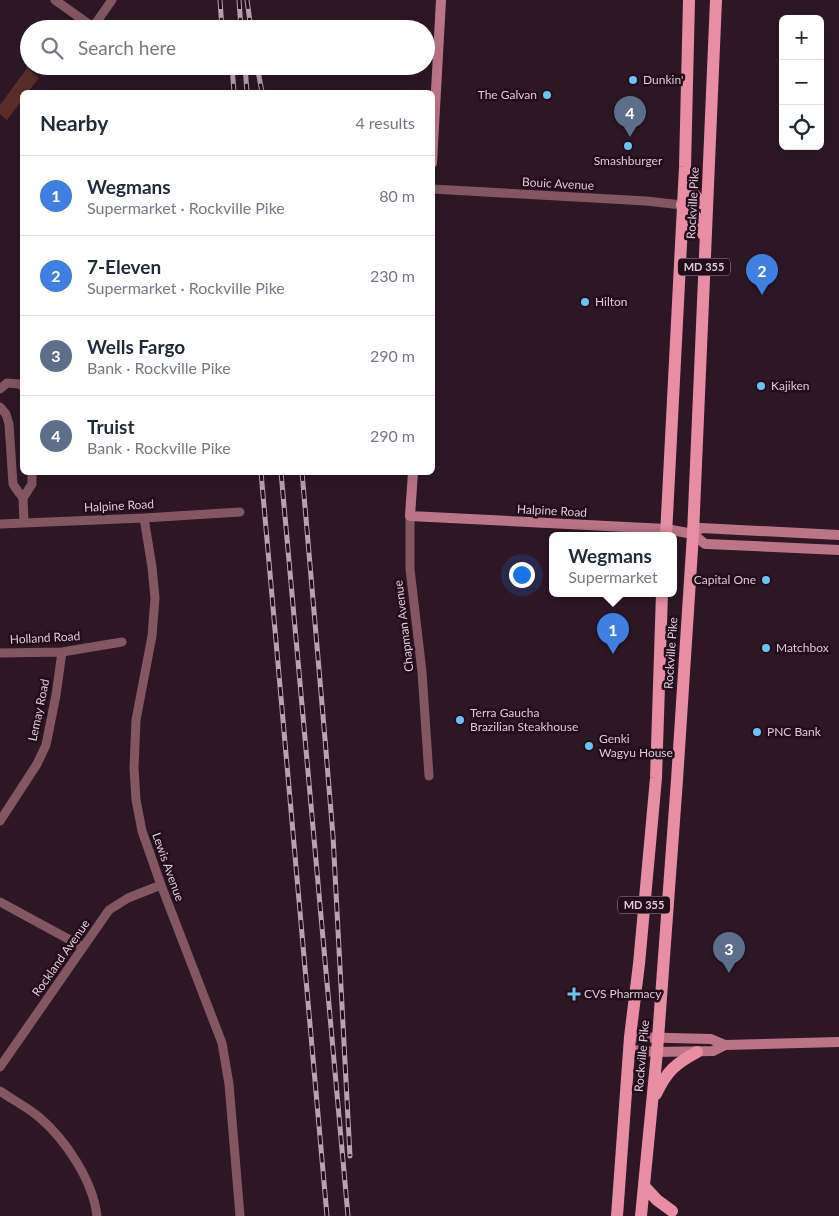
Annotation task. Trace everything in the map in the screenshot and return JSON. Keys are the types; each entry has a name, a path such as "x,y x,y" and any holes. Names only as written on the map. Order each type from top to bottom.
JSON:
{"main road":[{"name":"Rockville Pike","path":"666,532 685,167 689,0"},
{"name":"Rockville Pike","path":"641,1216 657,1052 693,534 716,0"},
{"path":"685,167 694,194 700,202 707,206"},
{"path":"682,205 689,208 697,217 705,239"},
{"name":"Rockville Pike","path":"617,1216 630,1037 639,964 656,778 662,597"},
{"path":"652,1103 665,1077 672,1068 697,1052"},
{"path":"644,1186 672,1212 659,1216"}],"street":[{"path":"55,0 84,20"},
{"path":"97,20 112,0"},
{"path":"435,109 441,0"},
{"name":"Bouic Avenue","path":"435,189 682,205"},
{"path":"0,389 7,383 20,384"},
{"path":"0,407 6,414 9,424 13,484 23,498 24,523"},
{"path":"23,498 32,484 32,475"},
{"name":"Chapman Avenue","path":"413,475 410,516 410,569 422,672 429,776"},
{"name":"Halpine Road","path":"0,524 240,512"},
{"name":"Halpine Road","path":"410,516 666,532"},
{"name":"Lewis Avenue","path":"144,518 155,598 152,636 136,720 134,768 136,800 142,830 161,885 222,1043 229,1084 240,1216"},
{"name":"Halpine Road","path":"693,534 701,528 839,535"},
{"name":"Halpine Road","path":"677,533 693,534 705,544 839,550"},
{"name":"Holland Road","path":"0,653 62,652 122,642"},
{"name":"Lemay Road","path":"0,821 37,764 46,745 62,652"},
{"name":"Rockland Avenue","path":"0,1067 109,910 128,898 161,885"},
{"path":"0,902 83,947"},
{"path":"630,1037 711,1040 725,1045 839,1042"},
{"path":"630,1050 697,1052 713,1051 725,1045"},
{"path":"0,1091 38,1116 60,1138 80,1168 95,1204 97,1216"}],"shaded area":[{"path":"22,75 35,75 39,78 30,90 20,90 20,103 7,120 0,114 0,105"}],"railway":[{"path":"220,0 221,20"},
{"path":"239,0 240,20"},
{"path":"247,0 250,20"},
{"path":"233,75 234,90"},
{"path":"246,75 247,90"},
{"path":"259,75 262,90"},
{"path":"261,475 327,1216"},
{"path":"281,475 348,1216"},
{"path":"302,475 333,836 350,1156"}],"place":[{"name":"Dunkin'","path":"633,80"},
{"name":"The Galvan","path":"547,95"},
{"name":"Truist","path":"630,137"},
{"name":"Smashburger","path":"628,146"},
{"name":"7-Eleven","path":"762,295"},
{"name":"Hilton","path":"585,302"},
{"name":"Kajiken","path":"761,386"},
{"name":"Capital One","path":"766,580"},
{"name":"Matchbox","path":"766,648"},
{"name":"Wegmans","path":"613,654"},
{"name":"Terra Gaucha Brazilian Steakhouse","path":"460,720"},
{"name":"PNC Bank","path":"757,732"},
{"name":"Genki Wagyu House","path":"589,746"},
{"name":"Wells Fargo","path":"729,973"},
{"name":"CVS Pharmacy","path":"574,994"}]}
